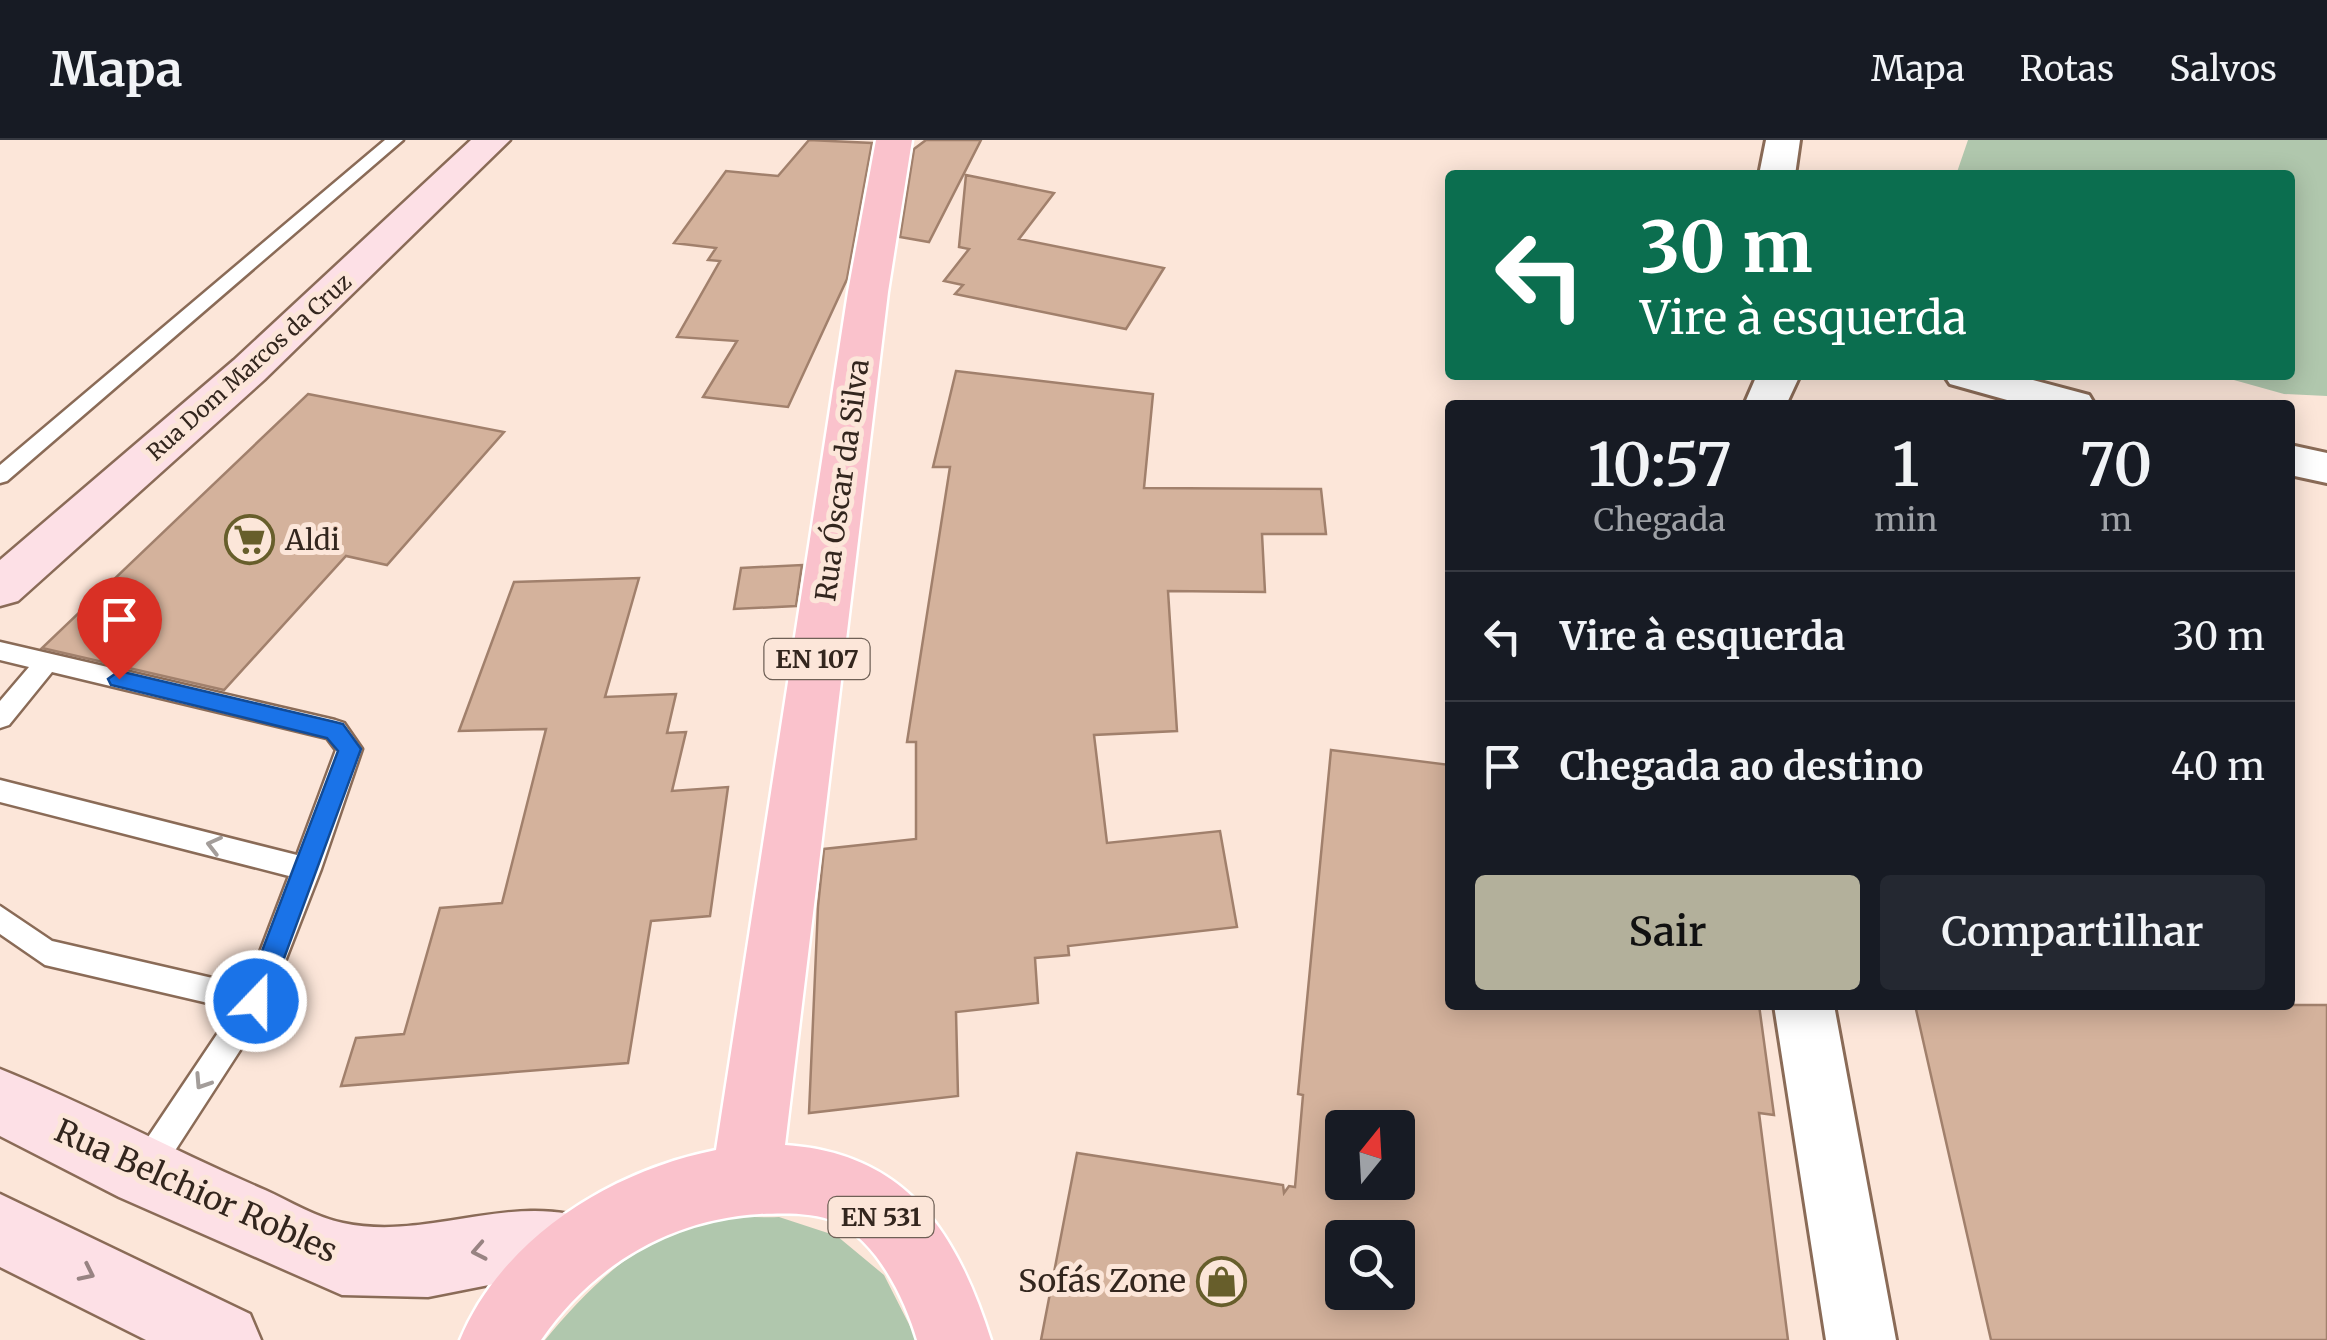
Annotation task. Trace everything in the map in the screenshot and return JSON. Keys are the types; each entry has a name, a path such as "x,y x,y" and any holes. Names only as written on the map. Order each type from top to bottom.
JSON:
{"main road":[{"name":"Rua Óscar da Silva","path":"746,1178 868,292 894,140"},
{"name":"EN 531","path":"498,1340 519,1306 576,1248 630,1212 687,1188 746,1178 808,1180 865,1200 911,1249 945,1305 954,1340"}],"street":[{"name":"Rua Dom Marcos da Cruz","path":"0,588 249,370 492,140"},
{"path":"1778,170 1783,140"},
{"path":"1984,380 2056,400"},
{"path":"2295,461 2327,468"},
{"path":"1805,1010 1861,1340"},
{"name":"Rua Belchior Robles","path":"0,1101 143,1173 342,1258 428,1261 509,1245 576,1248"},
{"path":"0,1230 224,1340"}],"lane":[{"path":"0,476 395,140"},
{"path":"0,651 335,730 350,749 256,1001 143,1173"},
{"path":"0,718 46,662"},
{"path":"0,792 308,869"},
{"path":"0,918 45,952 256,1001"}],"green space":[{"path":"1968,140 2327,140 2327,396 2284,394 2234,380 2295,380 2295,170 1958,170"},
{"path":"779,1217 837,1236 884,1275 917,1340 545,1340 600,1281 665,1236 716,1219"}],"building":[{"path":"809,140 872,143 847,279 788,407 703,397 737,341 677,337 720,261 708,260 716,248 674,243 726,171 778,176"},
{"path":"926,140 981,140 929,242 900,237 914,149"},
{"path":"966,175 1054,193 1019,239 1164,268 1126,329 955,294 963,285 944,281 969,249 959,247"},
{"path":"956,371 1153,394 1144,488 1321,489 1326,534 1262,534 1265,592 1168,591 1177,731 1094,735 1107,843 1220,831 1237,927 1068,946 1069,955 1035,958 1038,1003 956,1012 958,1096 809,1113 824,849 916,839 916,742 907,742 950,467 933,467"},
{"path":"308,394 504,432 387,565 346,556 224,690 42,648"},
{"path":"802,565 796,606 734,609 741,568"},
{"path":"639,578 605,697 676,694 667,733 686,732 672,791 728,787 710,916 651,921 628,1063 341,1086 356,1038 404,1034 440,908 502,903 546,729 459,731 514,582"},
{"path":"1331,750 1445,764 1445,1010 1760,1010 1774,1115 1759,1113 1788,1340 1041,1340 1077,1153 1283,1185 1284,1193 1289,1186 1295,1187 1303,1095 1298,1094"},
{"path":"2295,1005 2327,1005 2327,1340 1991,1340 1916,1010 2295,1010"}],"place":[{"name":"Aldi","path":"250,540"},
{"name":"Sofás Zone","path":"1221,1281"}],"route":[{"path":"119,679 335,730 350,749 256,1001"}]}
